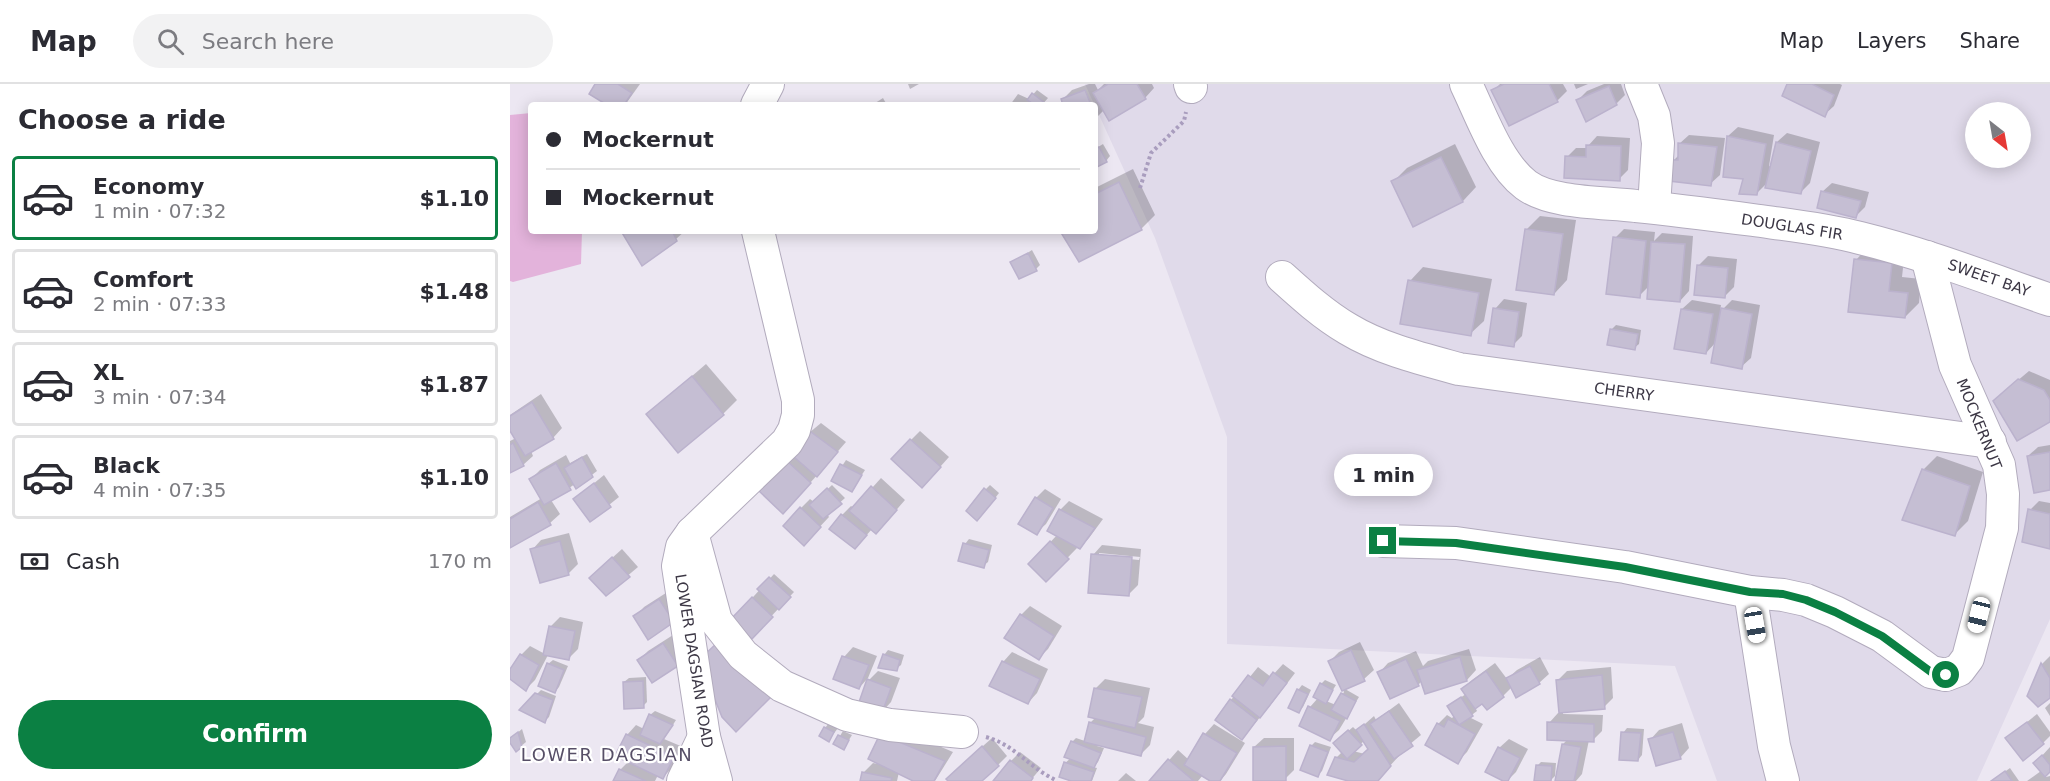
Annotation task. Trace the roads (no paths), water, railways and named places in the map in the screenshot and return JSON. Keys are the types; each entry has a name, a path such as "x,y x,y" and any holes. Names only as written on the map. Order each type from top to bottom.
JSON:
{"street":[{"path":"759,102 768,84"},
{"name":"DOUGLAS FIR","path":"1466,84 1495,144 1511,170 1525,184 1542,194 1792,226 1858,237 1927,257"},
{"path":"1641,84 1654,116 1658,143 1654,207"},
{"name":"LOWER DAGSIAN ROAD","path":"716,781 704,737 678,566 682,547 692,533 787,442 794,430 798,415 794,381 759,234"},
{"name":"SWEET BAY","path":"1927,257 2050,300"},
{"name":"MOCKERNUT","path":"1383,541 1456,543 1625,567 1750,592 1783,594 1806,600 1835,612 1882,636 1931,672 1946,675 1959,670 1968,658 2002,528 2001,484 1999,465 1955,365 1927,257"},
{"name":"CHERRY","path":"1282,277 1316,307 1350,331 1420,359 1459,369 1990,442"},
{"path":"692,533 716,621 743,655 782,686 847,714 890,725 962,732"},
{"path":"1750,592 1774,746 1783,781"},
{"path":"683,781 704,737"}],"district":[{"name":"LOWER DAGSIAN","path":"607,755"}]}
